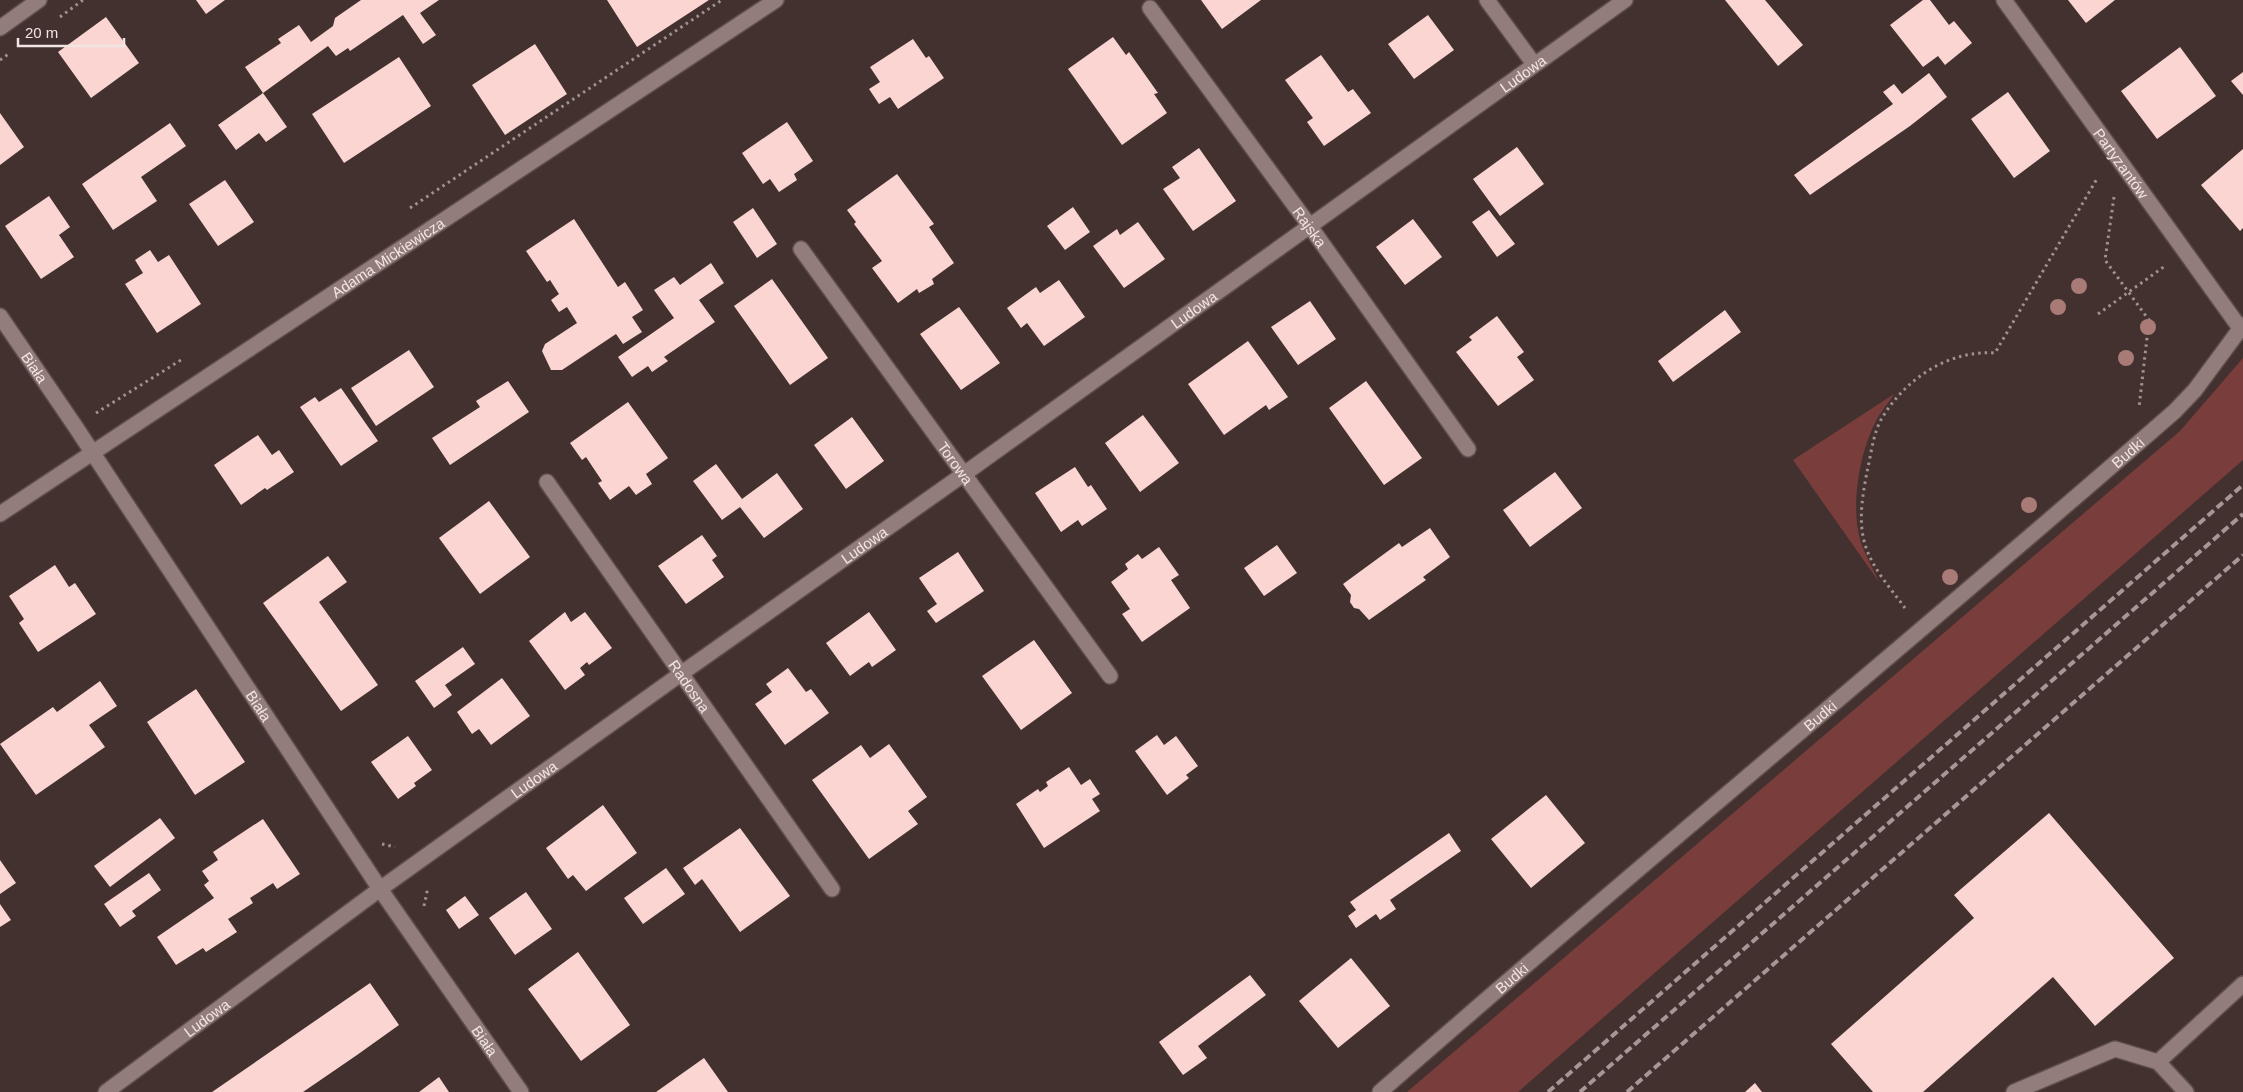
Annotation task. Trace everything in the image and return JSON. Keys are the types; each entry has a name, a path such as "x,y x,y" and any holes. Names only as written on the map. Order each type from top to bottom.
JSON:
{"street":[{"path":"0,28 39,0"},
{"name":"Adama Mickiewicza","path":"0,514 776,0"},
{"path":"1487,0 1534,64"},
{"name":"Ludowa","path":"106,1092 380,889 682,672 964,474 1625,0"},
{"name":"Partyzantów","path":"2004,0 2184,253 2241,326"},
{"name":"Rajska","path":"1150,8 1309,225 1468,449"},
{"name":"Torowa","path":"801,249 1110,676"},
{"name":"Biała","path":"0,316 75,426 380,889 521,1092"},
{"name":"Budki","path":"1380,1092 1483,1002 1922,631 2148,435 2195,390 2241,326"},
{"name":"Radosna","path":"547,482 682,672 832,889"},
{"path":"2158,1062 2243,984"},
{"path":"2014,1092 2115,1049 2158,1062 2186,1092"}],"path":[{"path":"402,214 722,0"},
{"path":"1922,631 1871,560 1863,536 1861,518 1863,493 1872,446 1882,418 1910,385 1932,367 1972,353 1995,353 2099,176"},
{"path":"2098,314 2184,253"},
{"path":"2129,292 2149,320 2137,422 2148,435"},
{"path":"75,426 186,357"},
{"path":"98,412 114,437"},
{"path":"380,843 399,848"}],"shaded area":[{"path":"2243,358 2243,460 1518,1092 1407,1092 2180,431"},
{"path":"1894,394 1877,419 1869,436 1861,466 1856,498 1856,514 1861,543 1879,582 1793,460"}],"building":[{"path":"196,0 225,0 206,14"},
{"path":"361,0 439,0 420,13 436,35 423,44 403,15 350,51 348,48 336,56 328,46 263,93 245,67 281,43 278,39 299,25 311,42 333,26 335,18"},
{"path":"607,0 709,0 637,47"},
{"path":"1201,0 1261,0 1222,29"},
{"path":"1725,0 1765,0 1803,45 1778,66"},
{"path":"1923,0 1930,0 1949,25 1954,21 1972,43 1945,65 1938,56 1923,67 1890,25"},
{"path":"2068,0 2115,0 2086,23"},
{"path":"1428,15 1454,50 1414,79 1388,44"},
{"path":"106,17 139,63 91,98 58,52"},
{"path":"1113,37 1126,55 1129,52 1158,93 1154,94 1167,113 1122,145 1068,69"},
{"path":"913,39 926,58 929,56 944,78 898,109 890,97 879,104 869,89 880,82 870,67"},
{"path":"535,44 567,94 505,135 472,85"},
{"path":"2180,47 2216,96 2157,139 2121,91"},
{"path":"1321,55 1348,92 1353,89 1371,113 1324,146 1307,122 1313,118 1285,80"},
{"path":"399,57 431,106 344,163 312,114"},
{"path":"2243,72 2243,95 2231,81"},
{"path":"1929,73 1947,97 1910,126 1810,195 1794,175 1893,104 1883,92 1894,84 1902,94"},
{"path":"2008,92 2050,151 2014,178 1971,119"},
{"path":"263,93 287,127 266,142 259,133 236,150 218,125"},
{"path":"0,113 24,147 0,165"},
{"path":"787,122 813,161 794,174 797,180 779,192 770,179 763,184 742,153"},
{"path":"170,123 186,146 141,177 157,201 113,230 82,184"},
{"path":"1517,147 1544,184 1500,216 1473,179"},
{"path":"1199,148 1236,201 1193,231 1163,189 1180,178 1172,167"},
{"path":"2243,149 2243,228 2240,231 2201,185"},
{"path":"897,174 934,224 929,227 954,263 932,279 934,284 919,293 917,289 898,303 872,268 882,261 854,224 856,222 847,210"},
{"path":"225,180 254,222 218,246 189,204"},
{"path":"49,196 70,227 59,235 74,257 41,279 5,226"},
{"path":"1073,207 1090,232 1065,250 1047,226"},
{"path":"753,208 777,244 757,258 733,222"},
{"path":"1489,210 1515,244 1497,257 1472,222"},
{"path":"574,219 618,287 625,282 643,310 632,317 642,332 623,344 616,334 562,370 551,370 542,351 545,344 577,323 567,307 559,312 551,300 559,294 550,280 547,282 526,251"},
{"path":"1413,219 1442,257 1405,285 1376,247"},
{"path":"1138,222 1165,259 1124,288 1093,246 1117,229 1120,235"},
{"path":"150,250 158,262 169,255 201,304 157,333 125,284 143,273 135,260"},
{"path":"711,263 724,283 699,300 715,322 664,357 668,361 652,372 648,366 632,377 618,357 674,318 654,290 674,277 680,285"},
{"path":"772,279 828,358 790,385 734,306"},
{"path":"1059,280 1085,317 1044,346 1027,323 1021,328 1007,308 1036,287 1040,293"},
{"path":"1310,301 1336,339 1298,365 1271,327"},
{"path":"959,307 1000,363 961,390 920,334"},
{"path":"1725,310 1741,332 1673,382 1658,361"},
{"path":"1497,316 1524,352 1517,357 1534,380 1498,406 1456,352 1472,340 1469,337"},
{"path":"1248,341 1288,397 1269,410 1266,405 1224,435 1188,384"},
{"path":"409,350 434,387 376,426 351,388"},
{"path":"508,381 529,412 450,465 432,438 480,407 476,401"},
{"path":"1366,381 1422,458 1384,485 1329,408"},
{"path":"341,388 378,441 341,466 300,407 315,397 319,402"},
{"path":"628,402 668,458 646,474 652,484 636,495 629,486 610,500 598,483 602,481 586,457 582,460 570,443"},
{"path":"1143,415 1179,463 1140,492 1105,443"},
{"path":"852,417 884,461 846,489 814,445"},
{"path":"258,435 272,455 279,450 294,472 267,490 265,488 241,505 214,465"},
{"path":"716,464 742,499 777,473 803,509 764,538 740,507 722,520 693,481"},
{"path":"1075,467 1088,487 1091,485 1107,509 1082,526 1078,520 1061,532 1035,493"},
{"path":"1555,472 1582,508 1530,547 1503,510"},
{"path":"489,501 530,557 480,594 439,538"},
{"path":"1430,528 1450,557 1423,577 1426,580 1369,620 1359,609 1354,608 1350,602 1351,595 1343,584 1399,543 1402,547"},
{"path":"702,535 717,556 712,560 724,577 686,604 658,566"},
{"path":"1277,545 1297,573 1264,596 1244,568"},
{"path":"1159,547 1179,575 1171,580 1190,608 1142,642 1122,614 1130,609 1111,582 1128,569 1125,564 1138,554 1142,559"},
{"path":"958,552 984,591 936,623 927,611 937,604 919,578"},
{"path":"328,556 347,582 319,602 378,685 341,711 263,603"},
{"path":"55,565 69,587 75,583 96,614 38,652 19,623 24,619 9,596"},
{"path":"565,612 571,622 585,612 612,648 589,665 587,662 580,668 585,675 565,690 529,641"},
{"path":"869,612 896,650 872,667 869,662 850,676 826,643"},
{"path":"1034,640 1072,693 1021,730 982,676"},
{"path":"463,647 475,664 445,685 452,695 434,708 415,681"},
{"path":"788,668 806,692 811,689 829,713 785,745 755,704 772,692 766,684"},
{"path":"502,678 530,716 491,745 479,729 472,734 457,712"},
{"path":"100,681 117,706 89,725 105,747 36,795 0,744 53,707 57,712"},
{"path":"196,689 245,762 195,795 147,722"},
{"path":"1157,735 1164,745 1176,736 1198,766 1186,775 1189,778 1167,795 1135,751"},
{"path":"408,736 432,770 414,783 416,786 398,799 371,762"},
{"path":"889,744 927,797 908,811 918,824 869,859 812,780 861,745 870,758"},
{"path":"1069,767 1081,785 1090,779 1100,794 1092,799 1100,811 1044,848 1016,804 1038,789 1040,792 1048,786 1046,782"},
{"path":"1546,795 1585,843 1531,888 1491,839"},
{"path":"603,805 637,853 586,891 573,875 568,879 546,848"},
{"path":"2049,813 2174,958 2095,1026 2053,977 1923,1092 1873,1092 1831,1044 1974,918 1954,895"},
{"path":"160,818 175,838 110,887 94,866"},
{"path":"263,819 300,874 277,889 273,883 250,898 253,903 228,919 237,932 206,952 203,948 176,965 157,937 214,898 204,885 209,881 202,871 218,860 213,852"},
{"path":"740,828 790,896 740,932 702,879 695,885 683,868"},
{"path":"1449,833 1461,851 1390,900 1396,909 1380,920 1376,914 1356,928 1348,916 1356,910 1350,902"},
{"path":"0,860 16,883 0,894"},
{"path":"666,868 685,894 643,924 624,898"},
{"path":"149,873 161,890 132,911 136,916 120,927 104,904"},
{"path":"526,892 552,929 515,955 489,918"},
{"path":"465,896 479,915 459,929 446,910"},
{"path":"0,904 11,920 0,927"},
{"path":"578,952 630,1025 581,1061 528,989"},
{"path":"1351,958 1390,1006 1338,1048 1299,1001"},
{"path":"1250,975 1266,995 1198,1046 1207,1058 1183,1075 1159,1042"},
{"path":"370,983 399,1025 357,1055 303,1092 212,1092"},
{"path":"704,1058 728,1092 656,1092"},
{"path":"439,1077 449,1092 419,1092"},
{"path":"1755,1083 1762,1092 1745,1092"}],"railway":[{"path":"1548,1092 2243,485"},
{"path":"1580,1092 2243,514"},
{"path":"1627,1092 2243,555"}]}
